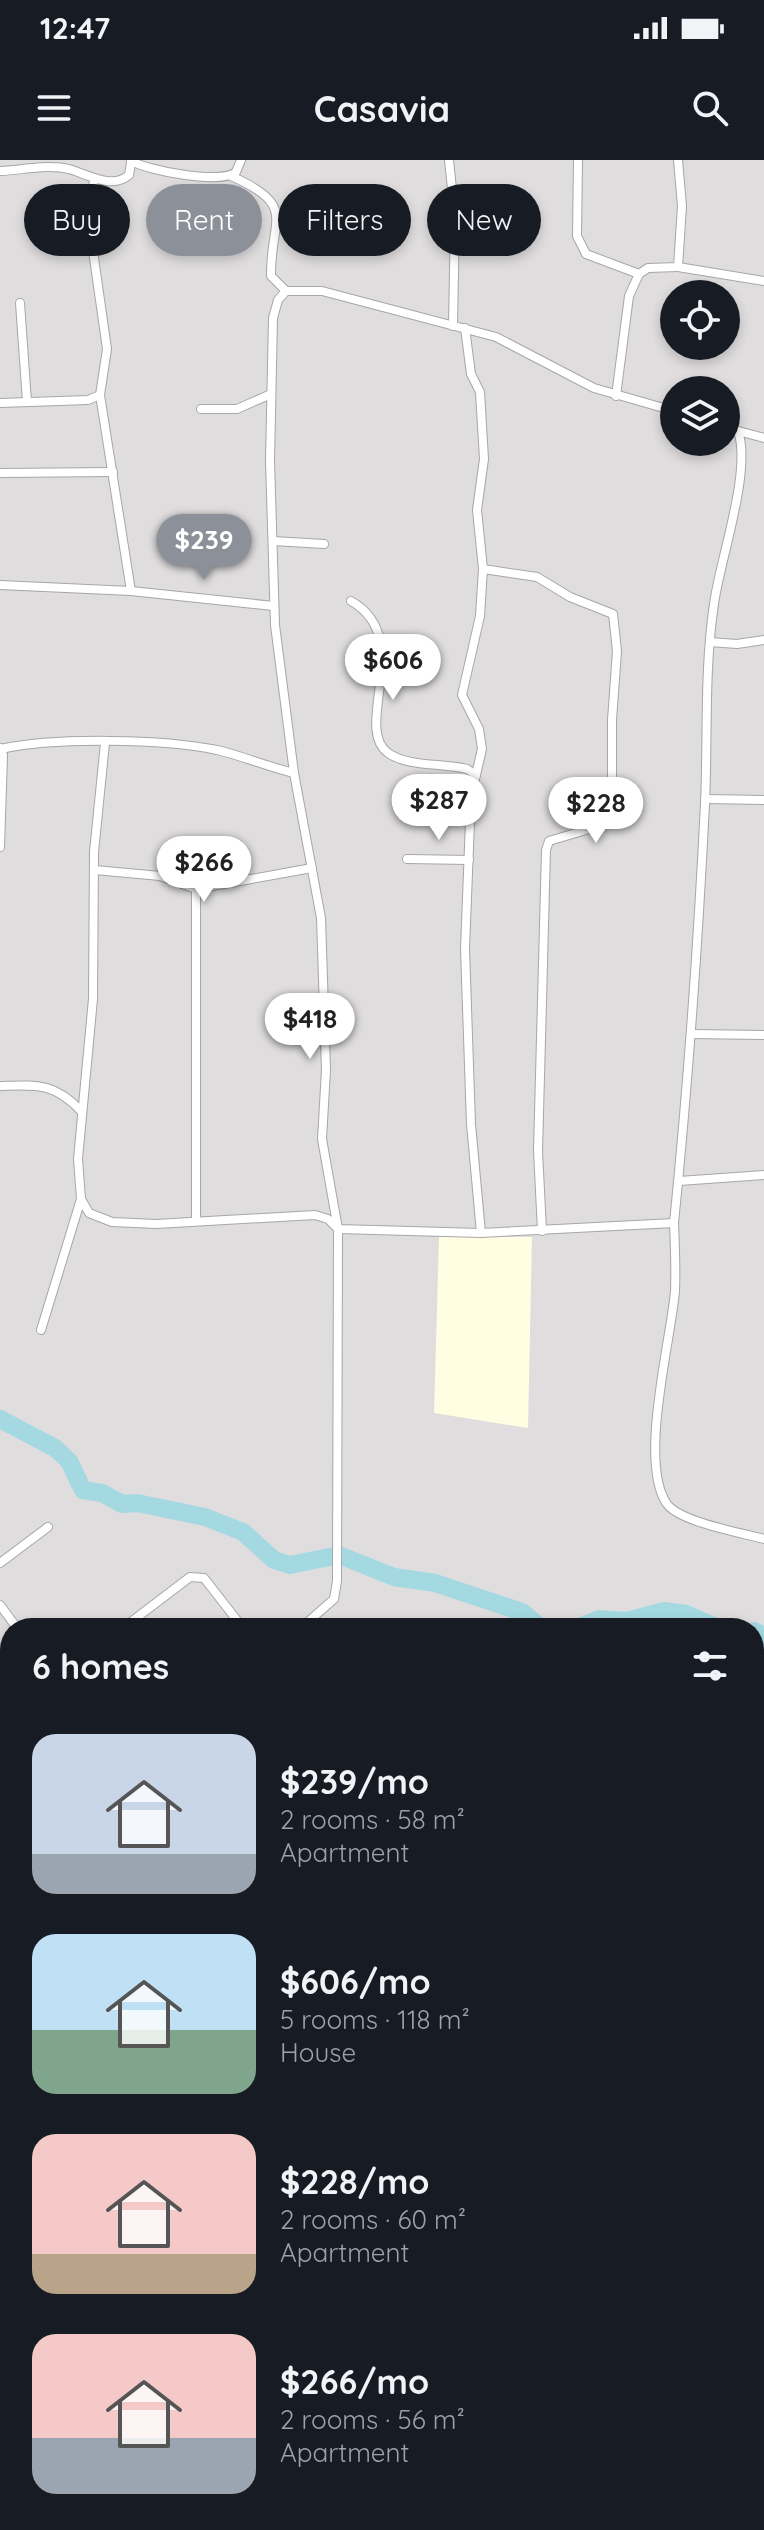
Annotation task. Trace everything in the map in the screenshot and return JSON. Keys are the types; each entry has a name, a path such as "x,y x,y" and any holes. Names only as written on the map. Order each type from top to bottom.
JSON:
{"street":[{"path":"231,176 241,160"},
{"path":"449,160 455,218 453,326"},
{"path":"578,160 577,236 581,247 586,254 639,274"},
{"path":"678,160 682,206 678,267"},
{"path":"0,171 25,165 69,169 94,179 124,179 131,161 179,174 231,176 260,190 277,210 279,227 271,276 286,291 322,291 496,337 616,396 660,407"},
{"path":"94,179 89,223 107,349 100,395 131,591"},
{"path":"616,396 629,296 639,274 648,268 678,267 764,281"},
{"path":"286,291 278,300 273,318 274,606 294,773 321,933 326,1070 322,1139 338,1229 339,1495 334,1599 312,1618"},
{"path":"20,303 27,402"},
{"path":"465,328 471,374 480,392 483,476 479,487 478,525 483,569 480,616 462,695 479,729 482,749 471,796 465,949 471,1124 481,1233"},
{"path":"201,409 237,409 271,394"},
{"path":"0,403 88,400 100,395"},
{"path":"740,432 764,438"},
{"path":"740,443 743,460 716,590 710,642 692,1034 674,1223 674,1293 655,1442 659,1486 667,1505 690,1518 764,1539"},
{"path":"0,473 113,472"},
{"path":"273,541 324,544"},
{"path":"483,569 529,574 570,597 606,608 613,614 617,634 612,720 612,814 606,824 556,837 549,841 546,850 538,1151 542,1231"},
{"path":"0,585 131,591 274,606"},
{"path":"351,601 362,607 382,644 383,674 376,700 378,736 386,752 398,757 467,769 476,775"},
{"path":"710,642 737,644 764,640"},
{"path":"0,847 1,749 28,743 174,744 216,750 294,773"},
{"path":"41,1330 81,1199 78,1159 93,999 95,870 105,743"},
{"path":"705,799 764,800"},
{"path":"407,859 469,860"},
{"path":"95,870 160,876 196,889 312,868"},
{"path":"196,889 196,1221"},
{"path":"692,1034 764,1035"},
{"path":"0,1086 31,1083 46,1086 81,1111"},
{"path":"679,1181 764,1175"},
{"path":"81,1199 89,1213 112,1222 315,1215 328,1219 338,1229 481,1233 674,1223"},
{"path":"0,1563 48,1527"},
{"path":"136,1618 197,1575 204,1578 235,1618"}],"shaded area":[{"path":"0,160 764,160 764,1618 0,1618"},
{"path":"439,1237 532,1237 528,1428 434,1413"}],"waterway":[{"path":"0,1419 55,1448 69,1461 83,1490 102,1493 122,1504 137,1503 205,1517 243,1532 274,1560 290,1565 339,1555 394,1577 435,1583 522,1612 529,1618"},
{"path":"638,1618 664,1611 695,1618"}]}
